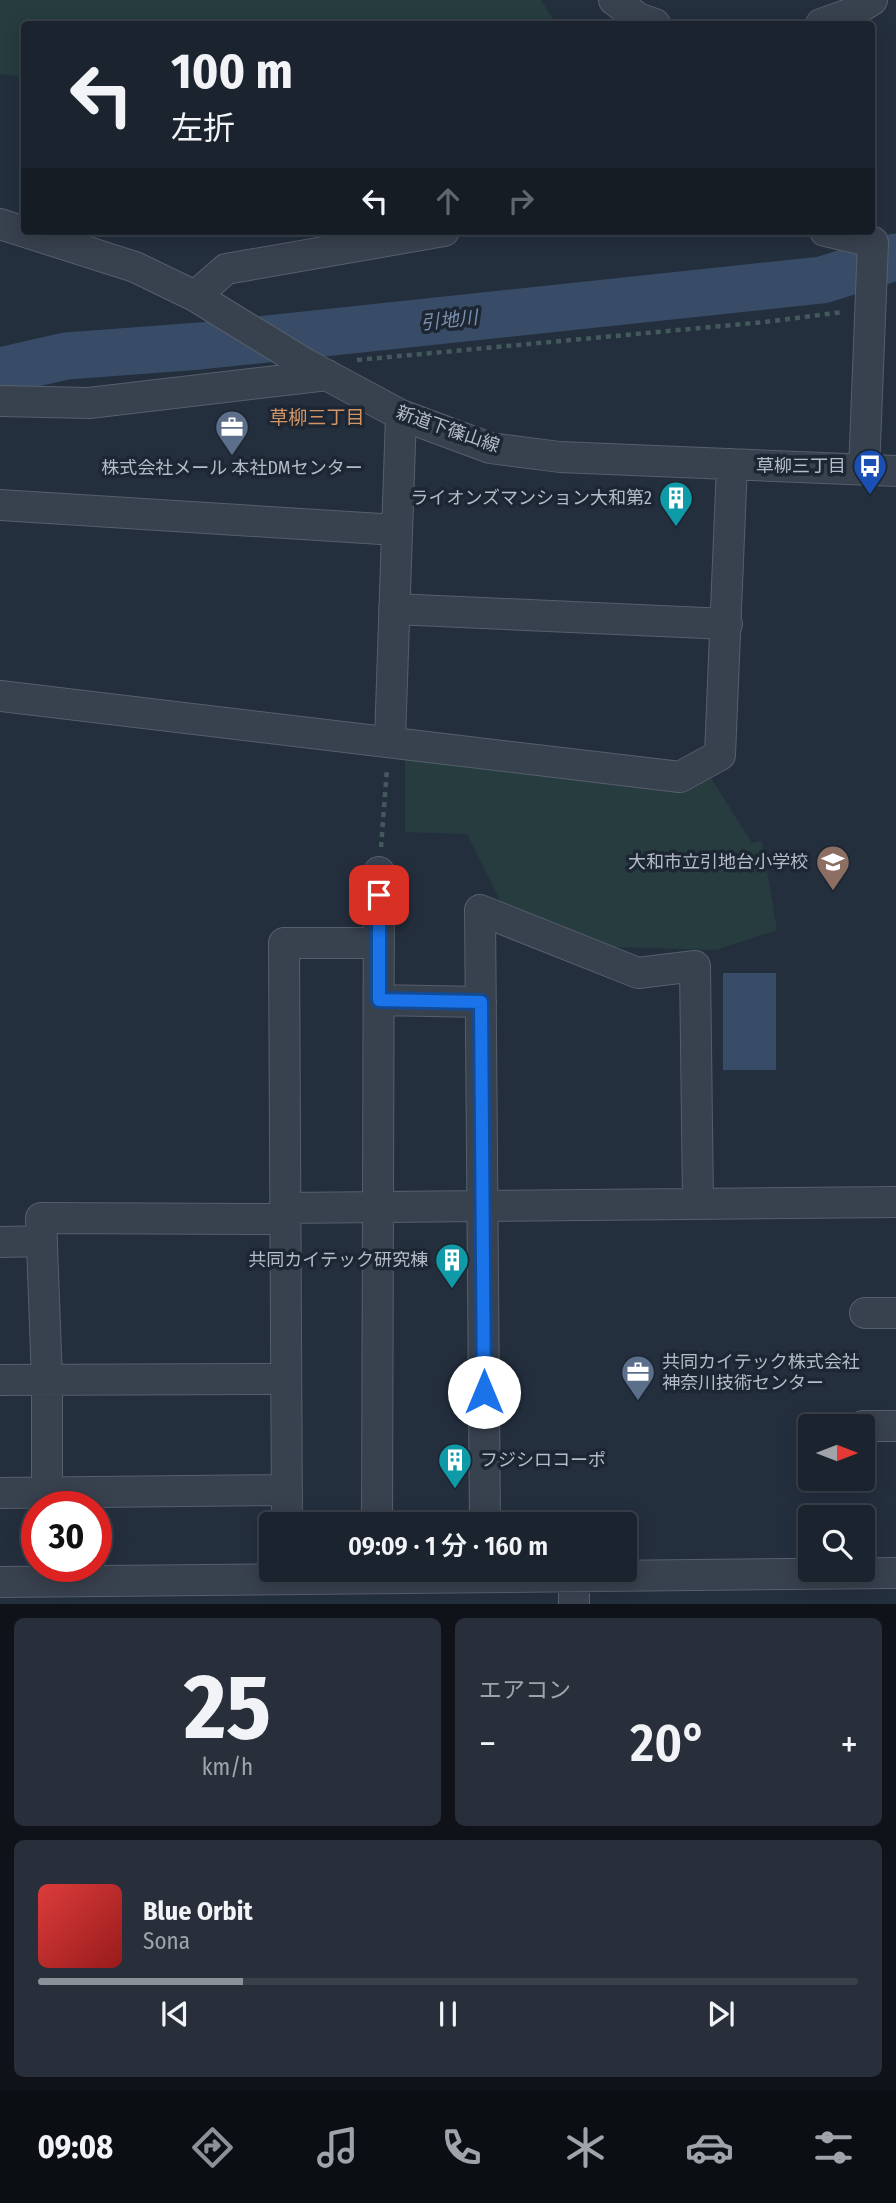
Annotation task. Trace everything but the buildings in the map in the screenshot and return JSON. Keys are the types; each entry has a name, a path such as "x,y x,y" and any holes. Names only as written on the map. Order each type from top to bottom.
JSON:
{"street":[{"path":"614,0 646,21"},
{"path":"829,21 849,14 872,0"},
{"name":"新道下篠山線","path":"0,224 21,231"},
{"name":"新道下篠山線","path":"35,235 135,267 326,366 401,415 490,448 560,457 896,471"},
{"path":"195,296 226,269 421,235"},
{"path":"842,235 873,242 864,470"},
{"path":"0,401 89,402 326,366"},
{"path":"390,740 401,415"},
{"path":"0,696 680,776 720,755 732,464"},
{"path":"0,506 397,530"},
{"path":"394,609 727,624"},
{"path":"377,1512 379,872"},
{"path":"485,1512 480,911 638,973 695,966 698,1204"},
{"path":"287,1512 284,943 379,943"},
{"path":"379,1000 481,1002"},
{"path":"47,1491 47,1380 41,1218 284,1213 378,1207 896,1202"},
{"path":"0,1242 42,1241"},
{"path":"865,1313 896,1313"},
{"path":"0,1380 285,1378"},
{"path":"875,1426 896,1426"},
{"path":"112,1491 287,1490"},
{"path":"0,1493 21,1493"},
{"path":"530,1582 574,1591 896,1573"},
{"path":"0,1582 185,1593 256,1592 275,1582"}],"path":[{"path":"326,366 765,322 871,302"},
{"path":"379,872 390,740"}],"green space":[{"path":"0,0 541,0 554,21 21,21 21,77 0,74"},
{"path":"405,756 685,790 711,778 752,843 762,841 777,930 716,950 615,947 501,903 467,834 405,832"}],"water":[{"path":"723,973 776,973 776,1070 723,1070"}],"waterway":[{"name":"引地川","path":"0,371 66,356 200,346 822,280 896,257"}],"place":[{"name":"株式会社メール 本社DMセンター","path":"232,457"},
{"name":"草柳三丁目","path":"870,496"},
{"name":"ライオンズマンション大和第2","path":"676,528"},
{"name":"大和市立引地台小学校","path":"833,892"},
{"name":"共同カイテック研究棟","path":"452,1290"},
{"name":"共同カイテック株式会社 神奈川技術センター","path":"638,1402"},
{"name":"フジシロコーポ","path":"455,1490"}],"district":[{"name":"草柳三丁目","path":"317,417"}],"route":[{"path":"379,895 379,1000 481,1002 484,1392"}]}
